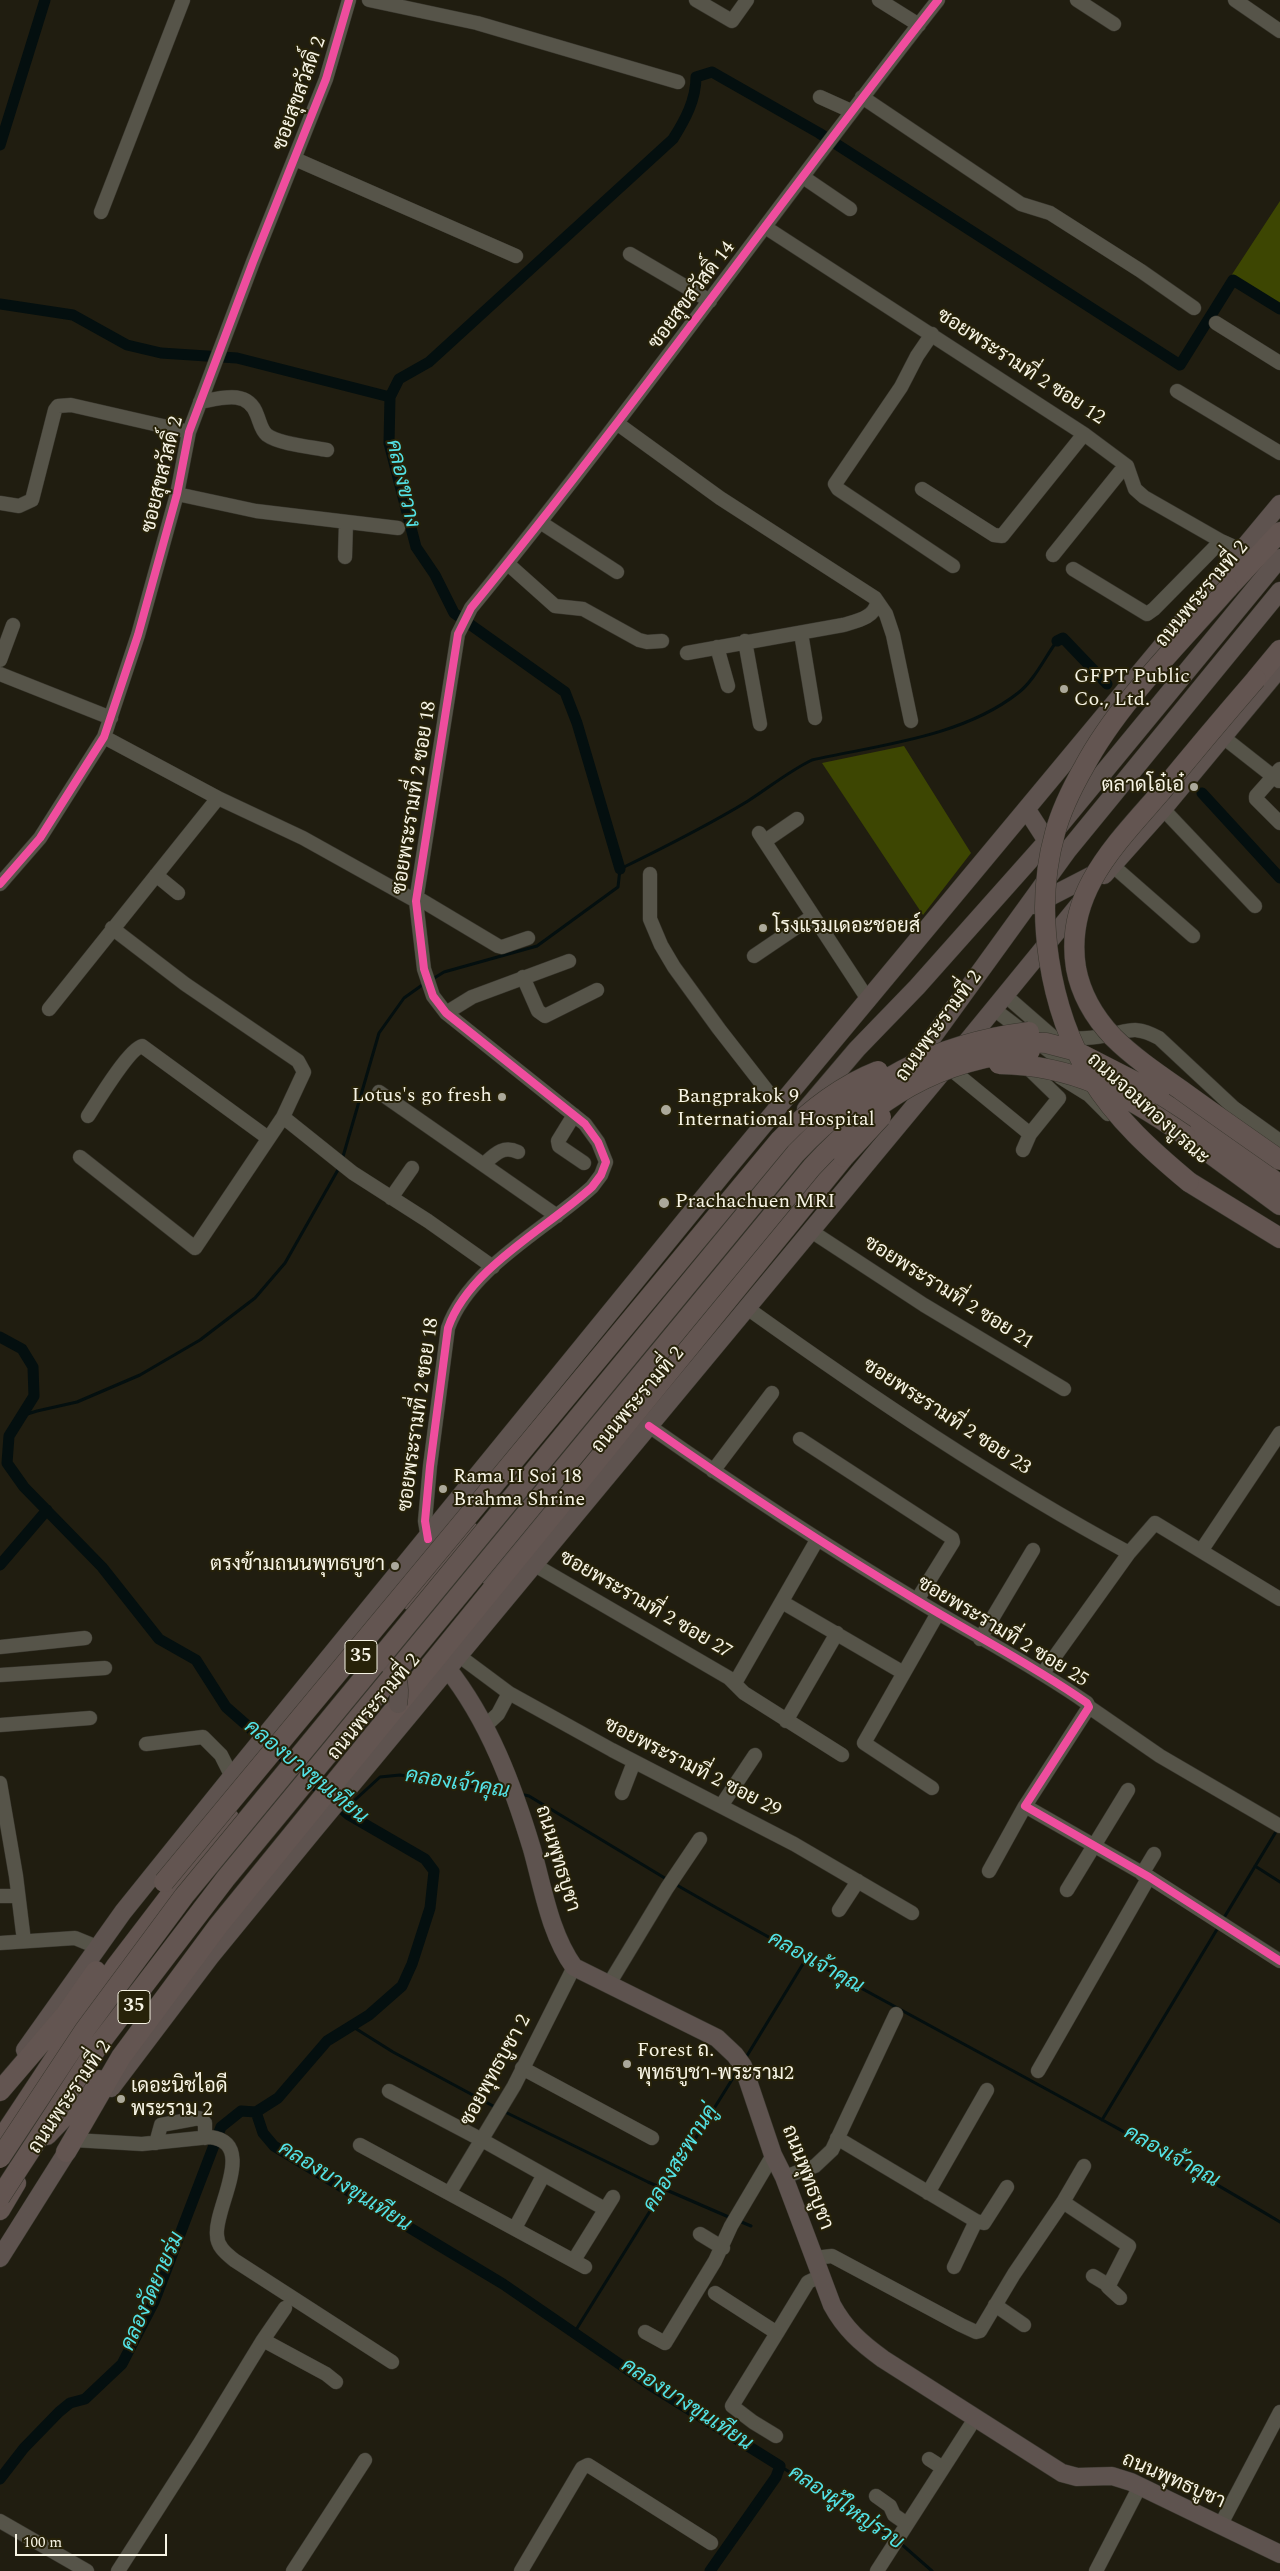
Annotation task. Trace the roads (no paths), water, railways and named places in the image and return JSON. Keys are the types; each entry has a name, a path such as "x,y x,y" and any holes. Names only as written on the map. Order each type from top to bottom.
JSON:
{"highway":[{"path":"1280,532 1228,588 1121,713 1095,749 1068,799 1054,833 1047,881 1049,958 1058,1002 1074,1045 1092,1079 1117,1112 1151,1151 1190,1182 1280,1238"},
{"path":"1280,650 1115,846 1092,879 1078,910 1074,931 1074,952 1083,996 1095,1015 1113,1037 1169,1081 1280,1160"},
{"path":"0,2158 108,1996 184,1896 776,1176 829,1120 864,1092 902,1069 948,1059 984,1039 1027,1048"},
{"path":"414,1594 528,1474 690,1267 784,1153 826,1109 853,1088 889,1065 917,1053 972,1042 1046,1043 1073,1050 1158,1094 1280,1185"},
{"path":"0,2196 95,2051 200,1910 791,1190 840,1137 878,1105 920,1080 971,1060 1027,1048"},
{"path":"0,2090 66,2014 164,1882 784,1135 809,1112 849,1084 890,1067 948,1059"},
{"path":"70,2146 122,2056 218,1926 860,1138 884,1114 907,1095 934,1078 971,1060"},
{"path":"443,1625 715,1288 816,1167 878,1106 920,1081 963,1068 991,1064 1019,1064 1078,1076 1122,1094 1185,1135 1280,1205"},
{"name":"ถนนพระรามที่ 2","path":"0,2141 116,1966 255,1787 414,1594"},
{"name":"ถนนพระรามที่ 2","path":"0,2210 44,2137 146,1991 285,1816 443,1625"},
{"path":"19,2111 66,2014"},
{"path":"44,2137 122,2056"}],"main road":[{"name":"ถนนพระรามที่ 2","path":"0,2090 98,1947 235,1773 428,1539 779,1106 869,1001 1280,504"},
{"name":"ถนนพระรามที่ 2","path":"414,1594 550,1429 684,1256 822,1090 1048,841 1280,558"},
{"name":"ถนนพระรามที่ 2","path":"443,1625 615,1430 840,1160 925,1049 1068,850 1280,591"},
{"name":"ถนนพระรามที่ 2","path":"0,2258 70,2146 175,2002 533,1564 811,1231 948,1059 990,1016 1060,928 1112,866 1163,810 1280,668"},
{"path":"1027,810 1048,841"},
{"path":"1060,928 1068,850"},
{"path":"1023,912 1064,889 1112,866"},
{"path":"347,1660 370,1656 388,1664 399,1682 398,1704"},
{"name":"ถนนพุทธบูชา","path":"453,1662 507,1776 558,1940 574,1967 717,2038 739,2061 773,2155 784,2177 821,2276 843,2325 862,2344 1062,2473 1077,2477 1112,2476 1140,2486 1280,2554"}],"street":[{"path":"101,212 182,0"},
{"name":"ซอยสุขสวัสดิ์ 2","path":"0,884 40,838 104,737 138,635 177,494 189,432 213,364 326,79 349,0"},
{"path":"369,0 477,23 678,82"},
{"path":"696,0 732,21 747,0"},
{"path":"879,0 919,25"},
{"name":"ซอยสุขสวัสดิ์ 14","path":"471,608 618,424 836,130 938,0"},
{"path":"1077,0 1114,24"},
{"path":"1235,0 1280,31"},
{"path":"820,97 851,111"},
{"path":"862,97 1021,204 1050,213 1194,308"},
{"path":"295,159 516,256"},
{"path":"802,177 850,209"},
{"name":"ซอยพระรามที่ 2 ซอย 12","path":"765,227 1084,434 1127,466"},
{"path":"630,254 710,301"},
{"path":"1216,323 1280,363"},
{"path":"932,334 917,356 902,387 835,484 838,489 953,566"},
{"path":"1177,391 1280,453"},
{"path":"200,402 228,397 242,397 255,409 266,434 275,439 327,450"},
{"path":"0,503 19,506 32,500 55,410 58,406 70,405 189,432"},
{"path":"618,424 720,498 875,598 886,614 893,635 911,721"},
{"path":"922,489 994,535 1002,536 1084,434"},
{"path":"1052,555 1127,466 1135,489 1144,497 1221,541 1241,550"},
{"path":"177,494 256,511 398,528"},
{"path":"345,557 346,522"},
{"path":"540,522 617,572"},
{"path":"1073,569 1147,614 1154,610 1221,541"},
{"path":"508,564 555,606 583,609 639,640 662,641"},
{"path":"687,652 801,633 864,618 876,607 877,602"},
{"name":"ซอยพระรามที่ 2 ซอย 18","path":"428,1539 425,1521 430,1466 448,1328 454,1313 462,1300 493,1267 592,1187 601,1175 606,1162 598,1142 585,1124 446,1013 433,996 424,969 416,899 458,634 471,608"},
{"path":"0,660 13,625"},
{"path":"801,633 815,718"},
{"path":"745,641 760,724"},
{"path":"717,647 728,686"},
{"path":"0,674 111,718"},
{"path":"104,737 218,798 303,838 498,946 502,947 528,938"},
{"path":"1223,737 1278,776 1257,793 1256,799 1280,823"},
{"path":"49,1009 218,798"},
{"path":"1163,810 1255,906"},
{"path":"797,819 762,837 869,1001"},
{"path":"1112,866 1193,936"},
{"path":"650,874 650,919 661,945 674,967 715,1023 779,1106"},
{"path":"156,875 178,893"},
{"path":"754,956 814,916"},
{"path":"80,1157 195,1248 283,1116 304,1072 303,1066 185,984 112,928"},
{"path":"446,1013 472,996 569,961"},
{"path":"523,977 538,1011 545,1016 597,990"},
{"path":"1006,996 1053,1037 1060,1039 1105,1036 1130,1029 1145,1030 1159,1038 1234,1108 1280,1141"},
{"path":"990,1016 1010,1044 1027,1048 1059,1098 1030,1134 1023,1150"},
{"name":"ถนนจอมทองบูรณะ","path":"990,1016 1093,1085 1104,1100 1173,1165 1214,1194 1280,1231"},
{"path":"88,1116 124,1063 136,1049 142,1046 268,1138"},
{"path":"948,1059 1027,1048"},
{"name":"ถนนจอมทองบูรณะ","path":"1027,1048 1038,1064 1089,1096 1155,1162 1192,1192 1227,1217 1280,1246"},
{"path":"948,1059 1030,1134"},
{"path":"379,1092 557,1216"},
{"path":"574,1115 558,1141 559,1146 584,1163"},
{"path":"283,1116 336,1161 493,1267"},
{"path":"484,1164 503,1149 509,1148 518,1152"},
{"path":"391,1198 412,1168"},
{"name":"ซอยพระรามที่ 2 ซอย 21","path":"811,1231 924,1305 1064,1389"},
{"name":"ซอยพระรามที่ 2 ซอย 23","path":"747,1308 838,1373 932,1435 1056,1512 1129,1553"},
{"path":"713,1471 772,1393"},
{"name":"ซอยพระรามที่ 2 ซอย 25","path":"649,1426 713,1471 818,1540 980,1639 1043,1673 1160,1756 1275,1823"},
{"path":"1201,1551 1274,1453 1280,1433"},
{"path":"800,1439 952,1538 953,1542 917,1600"},
{"path":"1043,1673 1129,1553 1155,1523 1280,1599"},
{"path":"735,1683 818,1540"},
{"path":"980,1639 1033,1550"},
{"name":"ซอยพระรามที่ 2 ซอย 27","path":"533,1564 735,1683 744,1693 842,1755"},
{"path":"782,1602 902,1672"},
{"path":"932,1788 864,1743 902,1672 938,1613"},
{"path":"786,1721 837,1633"},
{"path":"0,1647 85,1638"},
{"name":"ซอยพระรามที่ 2 ซอย 29","path":"453,1662 634,1762 794,1844 912,1913"},
{"path":"0,1675 105,1668"},
{"path":"484,1727 498,1714 509,1693"},
{"name":"ซอยพระรามที่ 2 ซอย 25","path":"989,1871 1025,1806 1090,1707"},
{"path":"0,1724 90,1718"},
{"path":"146,1744 203,1737 235,1773"},
{"path":"721,1806 755,1755"},
{"path":"622,1793 634,1762"},
{"path":"1067,1890 1128,1790"},
{"path":"1,1792 4,1829 18,1896 24,1941"},
{"path":"1025,1806 1145,1876 1280,1961"},
{"path":"609,1984 667,1888 677,1876 700,1839"},
{"path":"1038,2071 1145,1876 1154,1854"},
{"path":"839,1910 858,1881"},
{"path":"0,1896 18,1896"},
{"path":"0,1943 75,1938 98,1947"},
{"name":"ซอยพุทธบูชา 2","path":"450,2192 482,2140 522,2068 574,1967"},
{"path":"784,2177 815,2166 832,2150 896,2014"},
{"path":"522,2068 652,2138"},
{"path":"928,2193 987,2090"},
{"path":"389,2091 482,2140 543,2176 605,2209"},
{"path":"156,2143 161,2124 199,2118 205,2123 207,2138"},
{"path":"70,2146 142,2144 207,2138 220,2139 229,2146 234,2162 216,2235 221,2248 234,2260 392,2362"},
{"path":"837,2138 976,2221 984,2223 1007,2187"},
{"path":"360,2145 580,2264 605,2209 613,2197"},
{"path":"645,2332 665,2343 723,2248 731,2226 773,2155"},
{"path":"814,2258 832,2256 976,2332 980,2331 1014,2274 1063,2202 1084,2166"},
{"path":"515,2228 543,2176"},
{"path":"1063,2202 1130,2247 1108,2284"},
{"path":"954,2267 976,2221"},
{"path":"700,2234 723,2248"},
{"path":"776,2436 752,2422 732,2406 808,2282 821,2276"},
{"path":"1093,2276 1108,2284 1108,2288 1120,2298"},
{"path":"715,2293 777,2333"},
{"path":"996,2305 1024,2326"},
{"path":"118,2571 284,2308"},
{"path":"263,2340 326,2374 336,2382"},
{"path":"1220,2526 1280,2412"},
{"path":"878,2571 976,2417"},
{"path":"929,2459 943,2468"},
{"path":"293,2571 364,2460"},
{"path":"521,2571 579,2473 588,2465 711,2543"},
{"path":"1096,2571 1140,2486"},
{"path":"876,2496 890,2506 901,2533"},
{"path":"0,2521 87,2571"}],"waterway":[{"path":"0,145 45,0"},
{"path":"390,397 399,379 429,362 673,139 689,110 696,85 696,77 712,72 819,133 1180,365 1233,280 1280,309"},
{"name":"คลองขวาง","path":"0,304 73,315 127,345 161,353 237,358 390,397 389,443 416,547 435,575 454,613 565,692 577,723 620,869"},
{"path":"1057,641 1063,638 1107,684"},
{"path":"431,980 444,972 537,946 618,887 620,869 717,819 812,760 892,744 946,730 996,708 1024,688 1057,641"},
{"path":"1202,793 1280,878"},
{"path":"342,1160 379,1033 404,998 425,983"},
{"path":"21,1416 77,1402 140,1375 200,1340 255,1298 285,1263 339,1168"},
{"name":"คลองบางขุนเทียน","path":"0,1337 22,1349 33,1367 34,1396 9,1436 7,1463 24,1487 102,1567 159,1639 196,1660 226,1707 349,1815 425,1859 434,1871 430,1908 412,1964 402,1986 369,2015 327,2041 278,2098 256,2112 263,2133 274,2146 503,2284 650,2385 780,2466 776,2477 710,2571"},
{"path":"0,1565 47,1510"},
{"name":"คลองเจ้าคุณ","path":"344,1810 380,1777 400,1775 506,1792"},
{"name":"คลองเจ้าคุณ","path":"520,1794 529,1796 668,1880"},
{"path":"1222,1921 1277,1830"},
{"path":"1255,1866 1280,1882"},
{"name":"คลองเจ้าคุณ","path":"675,1884 1130,2135 1280,2222"},
{"path":"1102,2120 1219,1926"},
{"name":"คลองสะพานคู่","path":"745,2059 806,1959"},
{"path":"350,2025 393,2052 495,2107"},
{"name":"คลองสะพานคู่","path":"574,2333 738,2070"},
{"name":"คลองวัดยายร่ม","path":"0,2479 24,2448 59,2412 70,2403 85,2399 122,2364 154,2302 221,2127 241,2111 256,2112"},
{"path":"503,2111 648,2182 731,2218"},
{"path":"739,2221 751,2226"},
{"name":"คลองผู้ใหญ่รวบ","path":"780,2466 894,2538"},
{"name":"คลองผู้ใหญ่รวบ","path":"899,2542 932,2571"}],"place":[{"name":"GFPT Public Co., Ltd.","path":"1064,689"},
{"name":"ตลาดโอ๋เอ๋","path":"1194,787"},
{"name":"โรงแรมเดอะชอยส์","path":"763,928"},
{"name":"Lotus's go fresh","path":"502,1097"},
{"name":"Bangprakok 9 International Hospital","path":"666,1110"},
{"name":"Prachachuen MRI","path":"664,1203"},
{"name":"Rama II Soi 18 Brahma Shrine","path":"443,1489"},
{"name":"ตรงข้ามถนนพุทธบูชา","path":"395,1566"},
{"name":"Forest ถ. พุทธบูชา-พระราม2","path":"627,2064"},
{"name":"เดอะนิชไอดี พระราม 2","path":"121,2099"}]}
